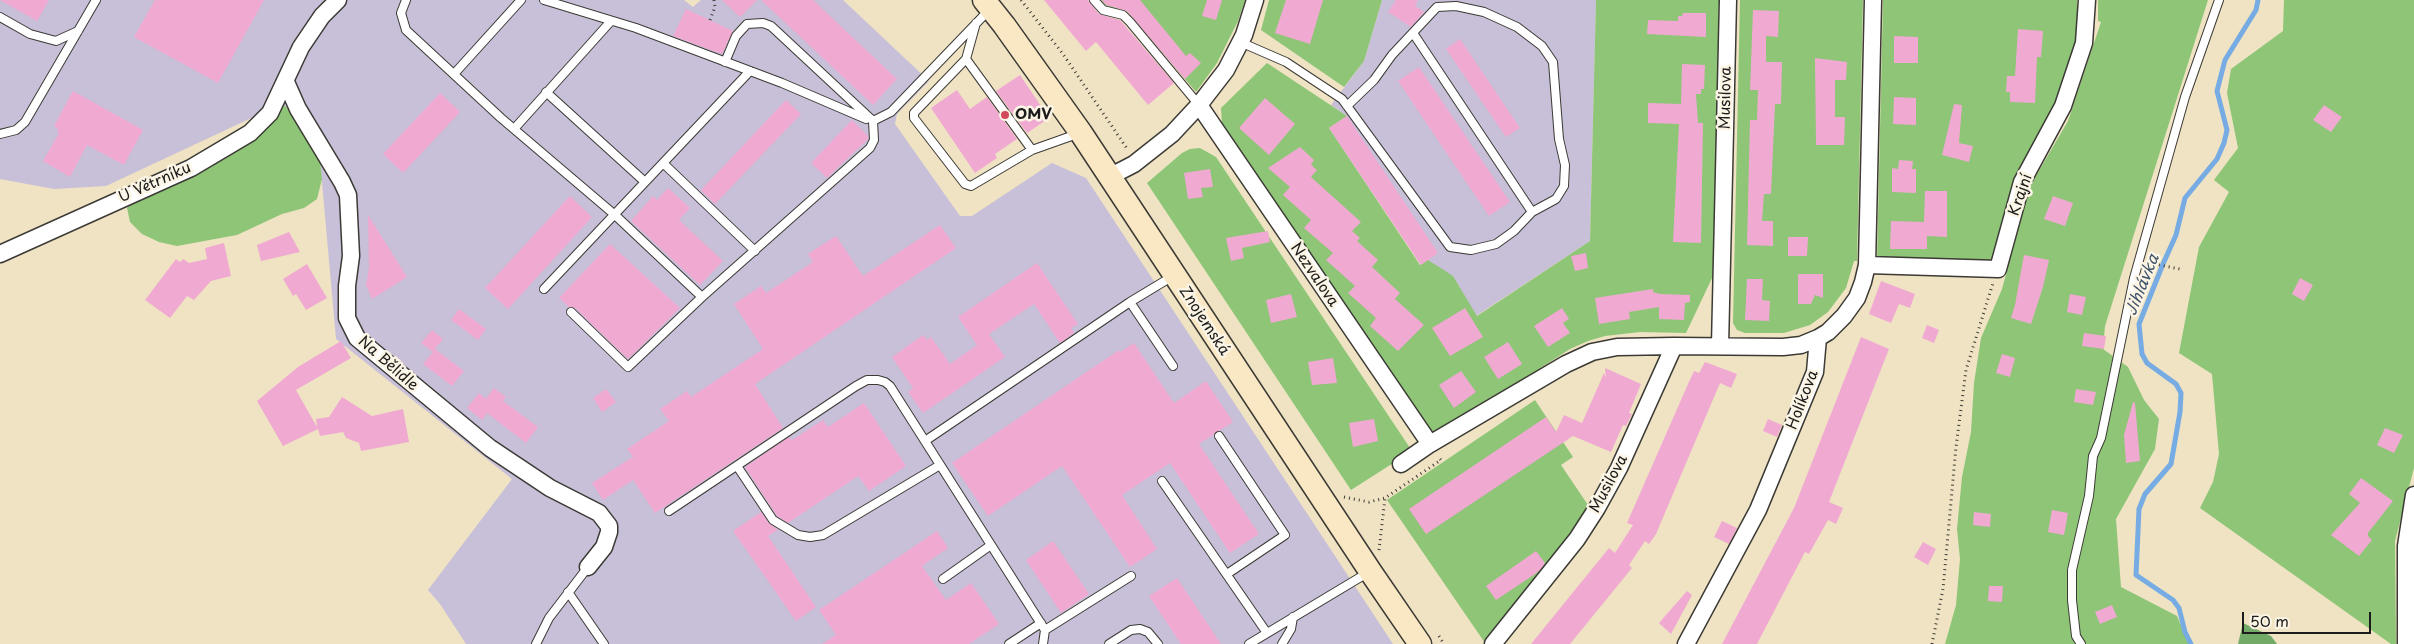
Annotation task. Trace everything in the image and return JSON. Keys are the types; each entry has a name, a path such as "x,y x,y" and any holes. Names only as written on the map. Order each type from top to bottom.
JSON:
{"main road":[{"name":"Znojemská","path":"983,10 1080,133 1174,276 1427,636"}],"street":[{"path":"286,82 301,46 322,16 338,0"},
{"path":"1109,177 1134,164 1172,134 1199,105 1226,70 1240,42 1255,0"},
{"name":"Musilova","path":"1720,346 1728,0"},
{"path":"1401,464 1430,444 1566,364 1592,352 1617,348 1674,346 1783,347 1801,345 1828,332 1844,316 1856,298 1864,282 1867,265 1873,0"},
{"name":"Krajní","path":"1998,268 2022,182 2063,106 2084,43 2087,0"},
{"name":"U Větrníku","path":"0,254 191,168 227,148 250,133 270,113 286,82"},
{"name":"Na Bělidle","path":"286,82 298,109 342,182 348,196 351,256 347,286 347,318 357,338 490,448 544,484 599,513 610,532 604,547 588,567"},
{"name":"Nezvalova","path":"1199,105 1430,444"},
{"path":"1867,265 1998,268"},
{"name":"Holíkova","path":"1686,644 1758,510 1815,372 1818,338"},
{"name":"Musilova","path":"1493,644 1577,539 1596,508 1619,468 1674,346"},
{"path":"2406,644 2406,546 2414,495"}],"lane":[{"path":"0,134 16,130 24,122 96,0"},
{"path":"406,0 401,12 406,30 514,129 563,168 702,297"},
{"path":"454,74 521,0"},
{"path":"544,0 611,21 750,71 873,121"},
{"path":"1094,0 1103,10 1111,14 1117,13 1126,19 1199,105"},
{"path":"2081,644 2076,636 2072,570 2089,496 2093,456 2101,438 2134,278 2185,97 2220,0"},
{"path":"1240,42 1286,62 1342,99 1347,106 1450,248 1472,250 1496,244 1514,231 1532,212 1556,199 1564,186 1565,165 1559,139 1553,62 1542,46 1518,27 1484,12 1456,6 1437,7 1392,54 1374,80 1347,106"},
{"path":"983,10 966,59 914,113 914,118 965,184 971,186 1032,150 1080,133"},
{"path":"873,121 890,112 983,10"},
{"path":"0,17 30,34 56,41 78,31"},
{"path":"514,129 611,21"},
{"path":"571,312 628,367 702,297 870,148 874,140 873,121 772,26 754,22 741,29 725,62"},
{"path":"1413,33 1532,212"},
{"path":"966,59 1032,150"},
{"path":"544,289 750,71"},
{"path":"546,92 645,182"},
{"path":"664,163 755,251"},
{"path":"925,441 1130,302 1174,276"},
{"path":"1130,302 1173,366"},
{"path":"669,511 867,380 885,382 925,441 1041,623 1045,630 1043,644"},
{"path":"1219,436 1285,535 1227,574"},
{"path":"737,466 773,520 798,535 810,537 823,535 940,465"},
{"path":"1162,481 1267,633"},
{"path":"943,579 991,545"},
{"path":"1249,644 1377,564"},
{"path":"536,644 549,618 588,567"},
{"path":"1045,630 1131,576"},
{"path":"568,592 604,644"},
{"path":"1282,644 1290,629 1293,617"},
{"path":"1009,644 1041,623"},
{"path":"1109,644 1131,630 1140,629 1148,632 1158,644"}],"path":[{"path":"710,20 715,7 714,0"},
{"path":"1021,0 1063,54 1121,136 1134,164"},
{"path":"2158,264 2180,269"},
{"path":"1932,644 1943,589 1956,447 1966,370 1998,268"},
{"path":"1339,490 1348,504"},
{"path":"1377,564 1385,498"},
{"path":"1374,542 1380,550"},
{"path":"1427,636 1444,644"}],"shaded area":[{"path":"0,0 684,0 693,7 701,0 843,0 929,81 897,114 895,124 960,216 972,216 1052,163 1086,178 1393,644 466,644 440,604 428,590 512,479 336,339 320,160 277,106 106,186 54,189 0,179"},
{"path":"1382,0 1596,0 1590,241 1476,316 1453,276 1421,265 1329,128 1347,116 1331,105 1364,61"}],"green space":[{"path":"1101,0 1245,0 1238,21 1217,63 1196,92 1124,7 1110,11"},
{"path":"1269,0 1382,0 1364,61 1344,87 1261,30"},
{"path":"1596,0 1719,0 1713,276 1686,333 1640,332 1605,336 1588,341 1570,349 1439,433 1425,430 1222,124 1221,108 1267,63 1347,116 1329,128 1420,265 1428,260 1453,276 1477,316 1590,241"},
{"path":"1740,0 1863,0 1857,261 1854,261 1846,288 1828,312 1810,325 1784,333 1745,333 1737,330 1733,323"},
{"path":"1883,0 2077,0 2077,39 2049,122 1994,261 1877,261"},
{"path":"2098,0 2208,0 2105,326 2103,349 2128,367 2144,400 2159,419 2155,449 2116,519 2121,587 2177,616 2189,644 1945,644 1956,605 1960,559 1957,529 1962,477 1971,432 1974,383 1981,338 2002,289 2030,186 2068,121 2101,22 2098,21"},
{"path":"2284,0 2414,0 2414,468 2395,541 2396,644 2391,644 2200,508 2213,482 2219,454 2212,374 2179,353 2199,247 2229,192 2214,180 2238,148 2227,93 2231,69 2283,31"},
{"path":"284,105 320,160 322,179 317,199 304,208 282,214 237,235 177,246 159,242 142,234 130,222 127,208 135,197 277,106"},
{"path":"1200,148 1216,157 1412,451 1351,490 1147,183 1182,153 1190,149"},
{"path":"1535,400 1573,457 1561,465 1590,508 1557,555 1485,643 1387,500"},
{"path":"2243,623 2271,636 2277,644 2238,644"}],"building":[{"path":"0,0 49,0 37,21"},
{"path":"155,0 264,0 218,83 134,37"},
{"path":"722,0 757,0 740,17"},
{"path":"761,0 813,0 897,79 873,105"},
{"path":"1044,0 1088,0 1099,14 1120,20 1174,83 1148,105 1096,42 1086,51"},
{"path":"1102,0 1140,0 1186,56 1190,53 1201,63 1185,79 1127,11 1106,5"},
{"path":"1207,0 1222,0 1216,20 1202,16"},
{"path":"1286,0 1323,0 1310,44 1275,33"},
{"path":"1396,0 1418,0 1415,6 1424,12 1411,27 1388,12"},
{"path":"686,9 733,31 722,54 673,36"},
{"path":"1753,10 1779,11 1778,37 1766,36 1766,62 1782,62 1781,104 1775,104 1771,194 1764,194 1762,221 1773,221 1773,246 1747,245 1750,120 1757,120 1758,90 1750,90"},
{"path":"1683,13 1706,13 1706,37 1647,34 1648,20 1678,21 1678,16 1682,16"},
{"path":"2018,29 2043,31 2041,57 2037,57 2035,103 2010,102 2010,92 2006,92 2007,76 2015,76"},
{"path":"1894,36 1918,37 1918,63 1894,63"},
{"path":"1460,39 1520,128 1506,137 1446,49"},
{"path":"1815,58 1847,62 1846,80 1835,80 1835,117 1845,117 1844,145 1816,145"},
{"path":"1682,64 1705,65 1704,89 1701,89 1701,94 1696,94 1698,123 1703,123 1701,243 1673,242 1679,124 1648,123 1648,103 1681,104"},
{"path":"1419,67 1510,202 1489,216 1398,81"},
{"path":"1020,75 1049,118 1027,133 996,91"},
{"path":"957,90 970,109 987,97 1017,139 995,154 997,158 975,173 931,108"},
{"path":"73,91 143,130 124,165 87,145 70,177 43,161 59,133 58,129 54,126"},
{"path":"440,93 460,112 403,173 383,154"},
{"path":"1894,97 1916,98 1916,125 1893,124"},
{"path":"1265,98 1295,124 1269,155 1239,128"},
{"path":"786,100 801,114 715,204 701,190"},
{"path":"1954,104 1962,105 1959,143 1973,146 1969,162 1942,155"},
{"path":"2324,105 2342,117 2331,132 2313,120"},
{"path":"1347,116 1438,253 1421,265 1329,128"},
{"path":"852,120 868,136 868,139 827,178 811,163"},
{"path":"1300,147 1314,160 1311,165 1317,170 1311,177 1361,222 1352,231 1360,238 1357,241 1378,260 1372,267 1400,293 1395,299 1424,325 1398,351 1370,326 1376,318 1348,293 1355,286 1326,260 1333,253 1304,228 1311,220 1283,195 1290,187 1268,168"},
{"path":"1899,160 1913,161 1912,169 1916,169 1916,193 1892,192 1892,168 1898,169"},
{"path":"1210,169 1213,187 1201,188 1203,197 1188,199 1184,173"},
{"path":"668,188 690,208 679,220 723,261 700,285 631,221 653,196 657,200"},
{"path":"1925,191 1947,191 1947,237 1927,236 1927,249 1890,249 1891,221 1924,222"},
{"path":"570,196 592,217 508,309 485,288"},
{"path":"2053,196 2073,203 2065,226 2044,219"},
{"path":"368,215 407,277 372,299 366,285 369,268"},
{"path":"940,225 956,248 755,384 783,428 655,513 633,480 603,500 592,483 633,457 627,449 669,421 660,409 687,391 691,397 763,349 734,304 761,286 766,293 813,262 808,254 836,236 863,276"},
{"path":"1268,231 1270,242 1242,248 1244,258 1231,261 1226,238"},
{"path":"289,232 300,252 261,261 257,245"},
{"path":"1788,237 1808,237 1807,256 1788,256"},
{"path":"224,243 231,276 211,281 194,300 187,296 170,318 145,300 176,259 180,262 183,259 189,263 207,259 205,248"},
{"path":"610,244 680,308 628,359 575,308 569,307 559,298"},
{"path":"1586,253 1588,268 1575,271 1571,256"},
{"path":"2024,255 2049,260 2043,287 2031,324 2011,318"},
{"path":"1037,263 1078,324 1071,328 1074,333 1060,343 1034,304 989,334 1005,357 923,413 908,392 913,388 892,357 923,335 927,340 931,337 950,364 977,345 958,317"},
{"path":"307,264 327,298 306,310 296,294 293,296 283,279"},
{"path":"1798,274 1823,274 1823,298 1815,295 1811,304 1798,304"},
{"path":"2300,278 2313,285 2304,301 2292,294"},
{"path":"1747,279 1763,279 1762,300 1770,301 1769,321 1745,320"},
{"path":"1881,281 1915,294 1910,308 1899,304 1891,323 1869,314"},
{"path":"1653,289 1653,292 1660,294 1690,295 1690,302 1685,303 1684,320 1659,319 1659,307 1629,312 1630,319 1599,324 1595,298"},
{"path":"1291,294 1297,317 1271,323 1266,300"},
{"path":"2070,294 2086,297 2082,315 2067,312"},
{"path":"1465,308 1483,337 1450,356 1432,328"},
{"path":"1562,308 1569,319 1563,323 1570,333 1548,347 1534,326"},
{"path":"459,309 486,329 478,340 451,320"},
{"path":"1927,325 1939,330 1934,343 1922,338"},
{"path":"432,330 443,339 435,349 464,371 452,386 423,364 433,352 421,343"},
{"path":"2084,333 2106,336 2104,349 2082,346"},
{"path":"1861,337 1889,349 1829,502 1843,508 1836,524 1828,520 1809,554 1805,552 1757,644 1722,644 1794,508"},
{"path":"341,341 351,358 296,390 317,427 316,419 329,417 342,397 372,416 403,409 409,442 361,451 359,443 346,438 343,432 320,436 318,429 283,446 257,401 298,367"},
{"path":"1508,342 1522,364 1498,379 1484,357"},
{"path":"1134,343 1174,403 1206,381 1233,422 1199,444 1259,534 1230,553 1170,463 1122,495 1157,549 1130,567 1062,466 988,516 952,463 1119,350 1120,352"},
{"path":"2002,354 2015,358 2010,377 1996,373"},
{"path":"1333,358 1337,383 1312,385 1308,362"},
{"path":"1705,362 1737,374 1731,388 1720,383 1656,534 1649,544 1645,541 1629,565 1632,568 1570,644 1531,644 1609,548 1615,553 1633,525 1627,523 1688,384 1694,371 1699,373"},
{"path":"1605,368 1641,384 1629,413 1632,414 1626,426 1623,425 1611,452 1573,436 1426,534 1409,509 1546,417 1556,432 1564,415 1582,423 1604,373 1606,378"},
{"path":"1461,371 1476,392 1454,408 1439,385"},
{"path":"494,388 506,397 503,401 538,427 526,443 487,413 482,420 467,408 479,393 486,399"},
{"path":"606,389 616,402 602,412 593,398"},
{"path":"2076,389 2096,392 2093,405 2074,402"},
{"path":"2133,402 2135,403 2140,461 2126,463 2124,435"},
{"path":"864,403 906,466 869,491 858,476 788,523 777,516 745,467 789,437 792,440 823,420 828,427"},
{"path":"1374,419 1378,441 1353,447 1349,423"},
{"path":"1768,419 1782,425 1777,437 1763,431"},
{"path":"2385,428 2403,435 2394,453 2377,445"},
{"path":"2361,478 2393,501 2368,533 2372,540 2359,556 2331,535 2360,503 2349,494"},
{"path":"2052,510 2068,513 2064,535 2048,532"},
{"path":"761,512 769,523 778,530 768,536 816,607 796,621 733,531"},
{"path":"1974,512 1991,514 1990,527 1973,525"},
{"path":"1722,521 1737,528 1729,544 1714,537"},
{"path":"937,531 948,548 922,566 946,600 971,583 999,624 969,644 822,644 836,635 819,610"},
{"path":"1053,541 1089,594 1061,613 1026,560"},
{"path":"1923,542 1936,549 1928,565 1914,557"},
{"path":"1536,551 1545,563 1541,569 1496,600 1486,586"},
{"path":"1177,578 1221,644 1181,644 1149,596"},
{"path":"1989,586 2003,586 2002,602 1988,601"},
{"path":"1687,591 1692,595 1671,634 1659,623"},
{"path":"2112,605 2117,617 2100,624 2095,612"}],"waterway":[{"name":"Jihlávka","path":"2191,644 2185,632 2179,608 2173,600 2136,575 2139,509 2145,494 2171,464 2180,412 2181,393 2176,384 2147,363 2142,354 2139,324 2176,235 2185,198 2217,159 2224,143 2227,130 2217,91 2225,60 2256,10 2258,0"}],"place":[{"name":"OMV","path":"1005,115"}]}
